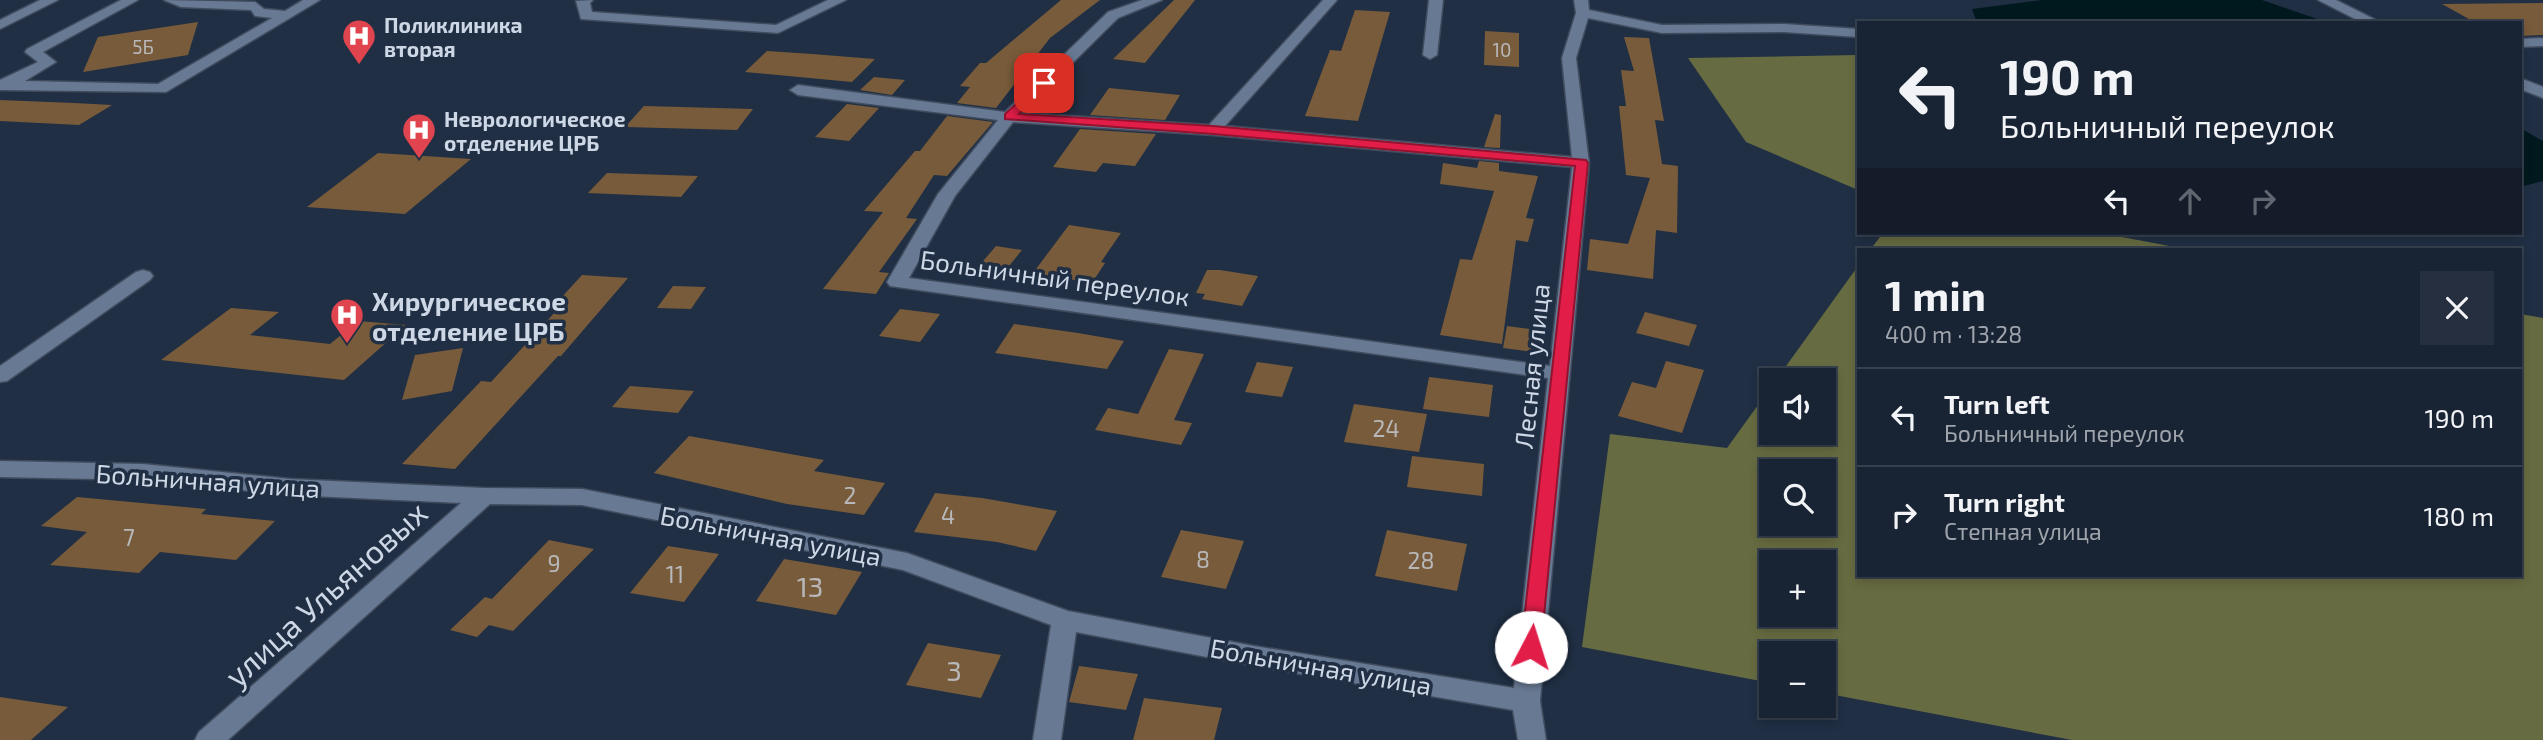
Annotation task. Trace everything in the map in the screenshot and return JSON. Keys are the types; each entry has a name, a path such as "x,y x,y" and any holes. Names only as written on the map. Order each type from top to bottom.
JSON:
{"street":[{"path":"0,25 51,0"},
{"path":"3,85 48,62 32,52 131,0"},
{"path":"171,0 181,3 256,6 260,13 287,15"},
{"path":"3,85 161,89 313,0"},
{"path":"586,0 583,1 586,16 778,29 839,0"},
{"path":"1009,117 1113,15 1155,0"},
{"path":"1213,130 1331,0"},
{"path":"1430,55 1436,0"},
{"path":"2325,0 2371,21"},
{"path":"1582,6 1662,29 1784,27 1857,33"},
{"name":"Лесная улица","path":"1532,740 1526,701 1581,163 1569,58 1582,6"},
{"path":"2522,43 2543,42"},
{"path":"2522,84 2543,93"},
{"path":"798,90 1009,117 1213,130 1581,163"},
{"name":"Больничный переулок","path":"1009,117 947,194 897,282 1558,373"},
{"path":"0,376 143,276"},
{"name":"Больничная улица","path":"0,470 143,472 290,487 484,496 582,497 907,562 1065,620 1254,656 1526,701"},
{"name":"улица Ульяновых","path":"209,740 484,496"},
{"path":"1047,740 1065,620"}],"green space":[{"path":"1857,55 1857,190 1746,142 1688,58"},
{"path":"1881,235 2119,235 2180,248 1872,248"},
{"path":"1857,267 1857,577 2522,577 2522,314 2543,318 2543,740 2072,740 1836,695 1836,641 1759,641 1759,681 1582,647 1610,434 1727,448 1759,404 1759,445 1836,445 1836,368 1785,368"}],"shaded area":[{"path":"2042,0 2262,0 2323,21 1976,21 1972,9"},
{"path":"2522,129 2543,141 2543,181 2522,186"}],"building":[{"path":"1061,0 1100,0 1050,38 996,108 957,103 970,87 960,86 980,63 986,63"},
{"path":"1174,0 1195,0 1145,63 1113,59"},
{"path":"2543,3 2543,35 2522,36 2522,21 2472,21 2442,4"},
{"path":"1355,10 1390,12 1358,121 1305,116 1330,50 1341,51"},
{"path":"198,22 188,55 83,72 98,37"},
{"path":"1485,31 1519,33 1519,67 1484,65"},
{"path":"1624,37 1649,38 1664,121 1655,120 1662,164 1678,166 1677,233 1656,230 1653,279 1587,270 1590,239 1628,244 1650,178 1626,175 1619,106 1626,106 1621,70 1634,71"},
{"path":"767,51 875,59 852,82 745,72"},
{"path":"874,77 905,80 892,95 860,90"},
{"path":"1109,88 1180,95 1165,120 1090,115"},
{"path":"0,100 112,105 79,125 0,121"},
{"path":"847,104 879,108 849,141 815,137"},
{"path":"644,106 753,109 737,130 625,127"},
{"path":"1495,114 1501,115 1500,148 1484,147"},
{"path":"947,116 993,122 947,176 934,175 906,218 917,219 879,272 889,273 876,294 823,289 883,212 864,211 915,151 920,151"},
{"path":"1080,129 1156,134 1135,166 1103,163 1096,172 1053,167"},
{"path":"378,153 471,159 405,214 307,207"},
{"path":"1479,161 1499,163 1499,171 1538,176 1526,218 1534,219 1528,242 1516,240 1502,344 1440,335 1460,259 1472,260 1494,191 1440,184 1443,163 1477,168"},
{"path":"607,173 698,176 681,197 588,193"},
{"path":"1069,225 1121,233 1101,262 1105,263 1092,283 1033,273"},
{"path":"996,246 1022,250 1005,271 978,267"},
{"path":"1207,270 1258,276 1242,306 1202,299 1205,294 1196,293"},
{"path":"582,275 628,278 561,356 558,356 455,469 402,464 481,381 491,382 556,311 549,311"},
{"path":"673,286 706,287 691,309 657,308"},
{"path":"231,308 279,312 250,335 330,344 358,321 406,325 344,380 161,360"},
{"path":"900,309 940,314 920,342 879,336"},
{"path":"1645,312 1697,325 1689,346 1636,333"},
{"path":"1014,324 1124,341 1107,369 995,353"},
{"path":"1507,326 1545,331 1542,353 1503,348"},
{"path":"463,348 452,391 402,400 415,355"},
{"path":"1169,349 1204,354 1174,420 1192,423 1181,445 1095,430 1108,408 1138,414"},
{"path":"1666,361 1704,370 1682,433 1618,416 1632,382 1656,388"},
{"path":"1257,362 1293,367 1282,397 1245,392"},
{"path":"1429,377 1493,385 1489,417 1423,409"},
{"path":"630,386 694,391 678,413 612,407"},
{"path":"1354,404 1427,414 1419,452 1344,442"},
{"path":"689,436 824,460 814,471 885,483 864,515 787,504 654,473"},
{"path":"1412,456 1484,464 1482,496 1407,487"},
{"path":"935,493 1057,511 1036,551 997,542 914,532"},
{"path":"77,497 206,509 201,514 275,521 236,560 160,552 139,573 50,565 87,532 41,526"},
{"path":"1181,530 1244,541 1226,589 1161,577"},
{"path":"1387,530 1467,544 1457,591 1375,576"},
{"path":"549,540 594,549 513,631 489,625 477,637 450,630 485,597 492,599"},
{"path":"668,546 719,554 684,602 630,593"},
{"path":"784,559 862,572 836,615 756,601"},
{"path":"928,643 1001,655 981,698 906,685"},
{"path":"1079,666 1138,674 1126,710 1069,702"},
{"path":"0,697 68,707 31,740 0,740"},
{"path":"1144,698 1222,708 1214,740 1133,740"}],"place":[{"name":"Поликлиника вторая","path":"359,66"},
{"name":"Неврологическое отделение ЦРБ","path":"419,160"},
{"name":"Хирургическое отделение ЦРБ","path":"347,345"}],"route":[{"path":"1044,83 1009,117 1213,130 1581,163 1531,647"}]}
